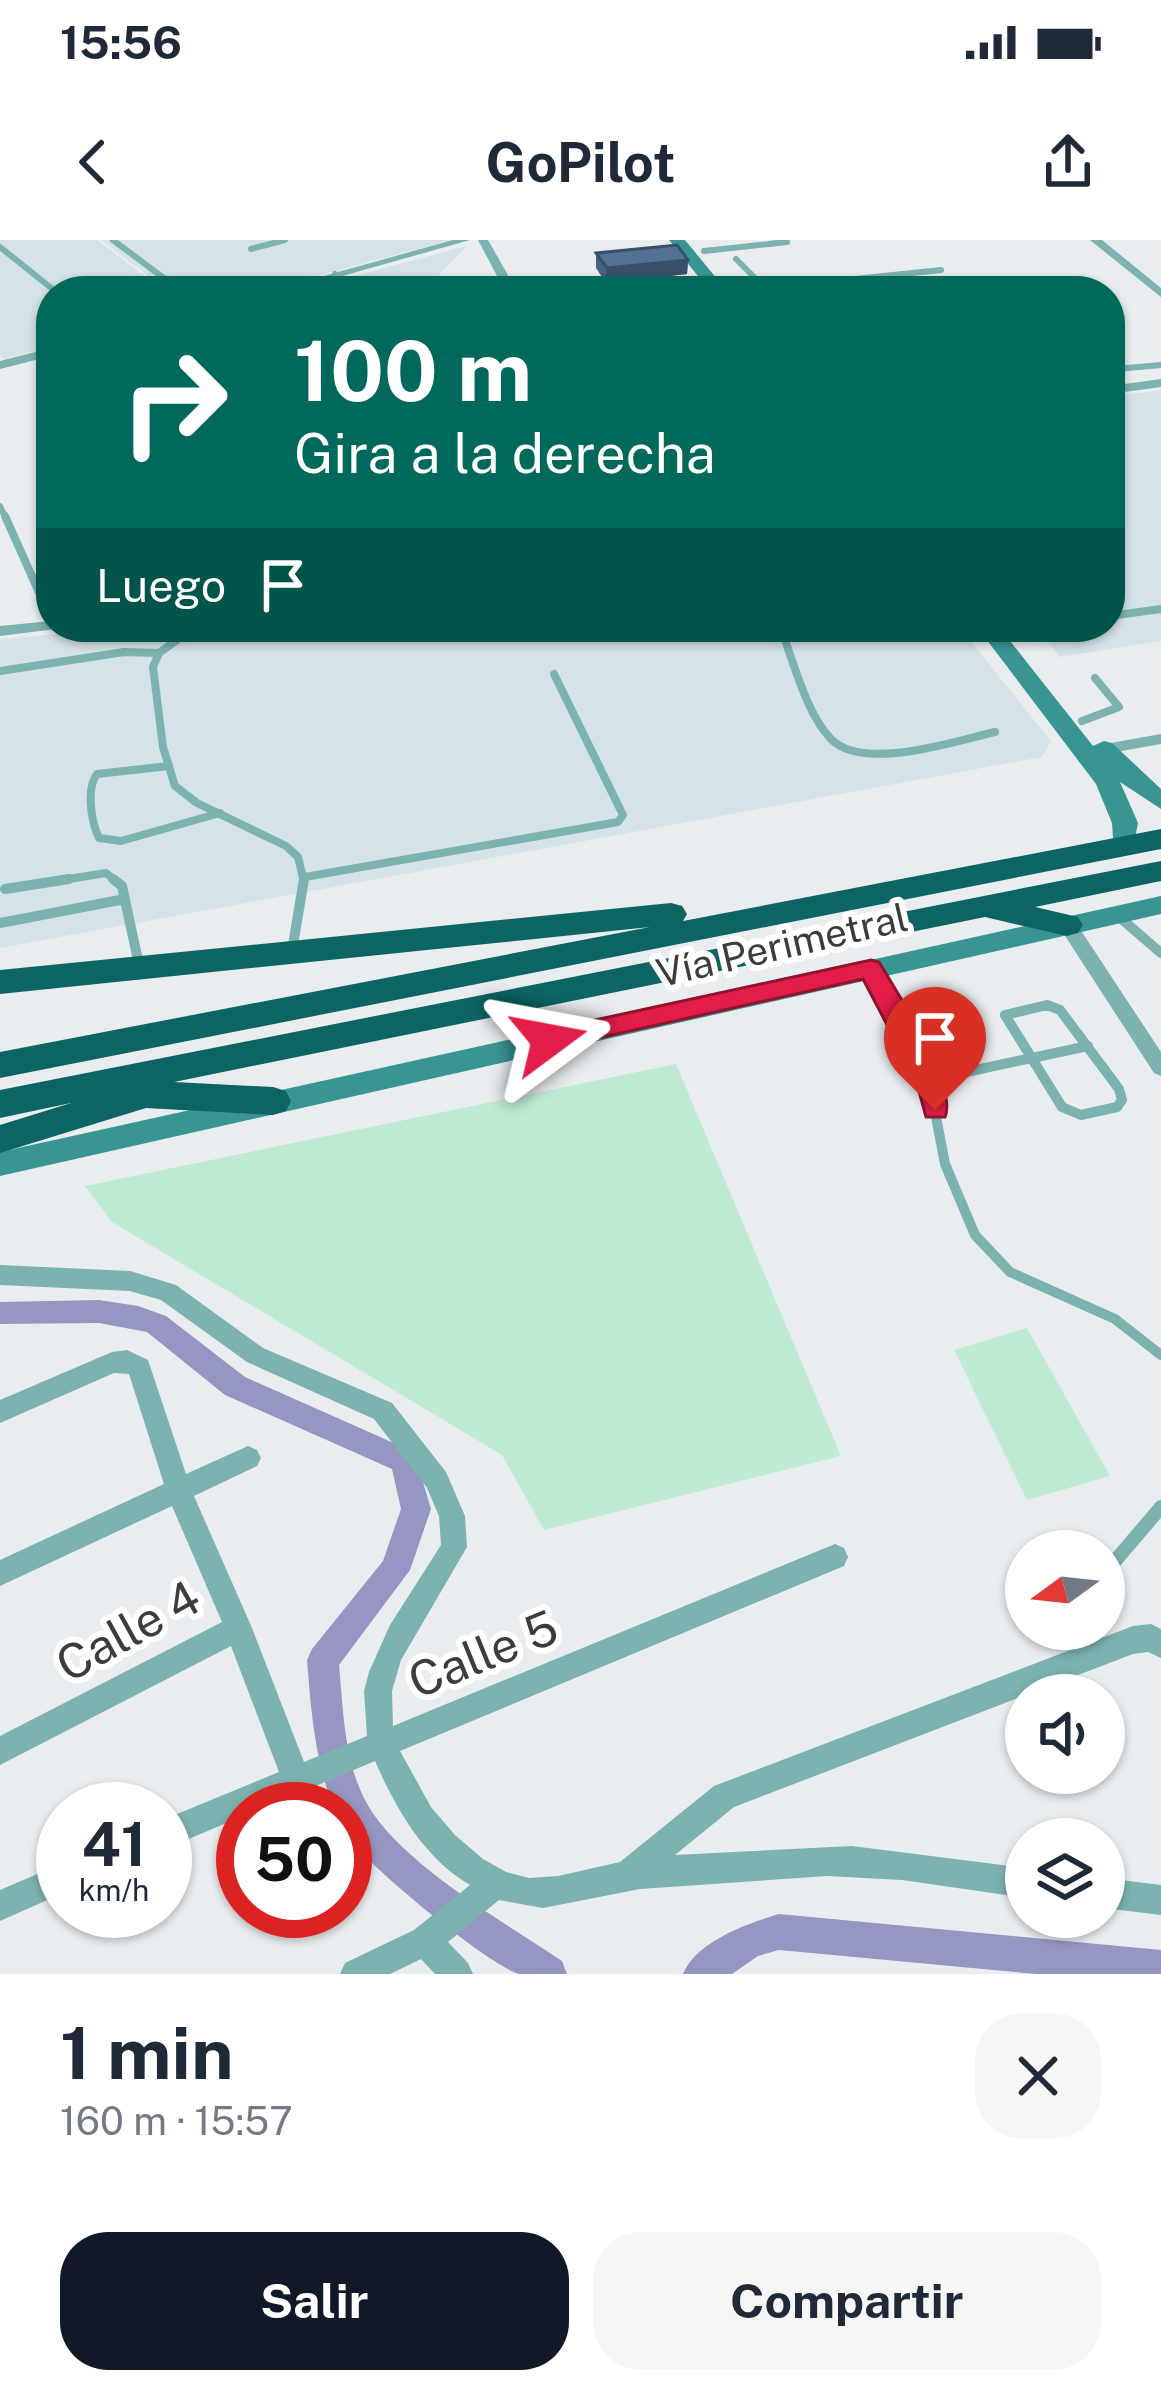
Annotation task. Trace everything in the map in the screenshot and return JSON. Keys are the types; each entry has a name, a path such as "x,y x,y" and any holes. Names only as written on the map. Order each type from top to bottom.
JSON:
{"highway":[{"name":"Vía Perimetral","path":"0,1065 1161,839"},
{"name":"Vía Perimetral","path":"0,1103 1161,871"},
{"path":"0,982 891,892"},
{"path":"981,907 1066,925"},
{"path":"0,1139 309,1040"},
{"path":"66,1091 273,1101"}],"main road":[{"path":"677,240 715,276"},
{"path":"699,246 719,276"},
{"path":"1020,642 1108,782 1125,823 1123,847"},
{"path":"1022,642 1131,779 1161,801"},
{"name":"Vía Perimetral","path":"0,1164 1161,905"}],"street":[{"path":"328,276 465,240"},
{"path":"483,240 503,276"},
{"path":"1095,240 1160,292"},
{"path":"0,365 36,356"},
{"path":"1125,388 1161,383"},
{"path":"0,631 36,625"},
{"path":"1105,749 1161,739"},
{"path":"1066,925 1161,1068"},
{"path":"0,1275 130,1281 168,1292 255,1355 383,1411 412,1442 446,1499 454,1547 388,1653 377,1694 374,1747 418,1815 489,1890 532,1893 631,1873 830,1861 1005,1881"},
{"name":"Calle 4","path":"0,1412 112,1363 127,1361 139,1367 179,1491 238,1628 0,1751"},
{"path":"0,1573 248,1457"},
{"name":"Calle 5","path":"192,1823 835,1558"},
{"path":"238,1628 305,1775"},
{"path":"631,1873 724,1796 1133,1640 1151,1638 1161,1644"},
{"path":"0,1906 36,1890"},
{"path":"356,1974 433,1936 489,1890"},
{"path":"1125,1896 1161,1900"},
{"path":"433,1936 457,1974"}],"lane":[{"path":"113,240 162,276"},
{"path":"251,249 285,240"},
{"path":"722,240 730,249"},
{"path":"699,246 730,249 787,242"},
{"path":"0,247 36,276"},
{"path":"736,259 753,276"},
{"path":"865,276 941,270"},
{"path":"1125,368 1161,365"},
{"path":"0,506 36,588"},
{"path":"1125,614 1161,609"},
{"path":"174,642 159,653 153,667 171,781 188,799 278,839 298,854 309,891 292,951"},
{"path":"787,642 831,739 850,752 873,756 995,732"},
{"path":"0,670 89,656 159,653"},
{"path":"305,877 618,822 623,815 554,674"},
{"path":"1082,721 1119,707 1095,678"},
{"path":"169,766 97,774 91,782 93,826 99,838 121,842 220,813"},
{"path":"5,889 106,872 122,886 139,968"},
{"path":"0,923 124,899"},
{"path":"1116,914 1161,953"},
{"path":"871,968 929,1080 945,1164 975,1235 1010,1272 1115,1319 1161,1355"},
{"path":"1054,1006 1088,1046 1122,1100 1117,1107 1070,1113 1029,1059 1005,1015 1054,1006"},
{"path":"929,1080 1088,1046"},
{"path":"1125,1549 1161,1507"}],"shaded area":[{"path":"0,240 97,240 144,276 36,276 36,351 4,359 0,355"},
{"path":"102,240 452,240 316,276 149,276"},
{"path":"467,246 438,276 355,276"},
{"path":"1161,390 1161,641 1060,657 1050,644 1053,642 1125,642 1125,395"},
{"path":"36,636 36,642 971,642 1051,741 1042,757 0,948 0,640"}],"green space":[{"path":"676,1064 841,1456 544,1530 502,1455 112,1222 85,1186"},
{"path":"1027,1328 1110,1476 1027,1500 954,1350"}],"building":[{"path":"677,245 688,260 607,268 596,253"}],"waterway":[{"path":"0,1313 99,1312 156,1324 235,1386 404,1461 416,1509 395,1570 323,1660 338,1772 350,1807 384,1852 439,1898 549,1974"},
{"path":"701,1974 749,1941 779,1932 1161,1968"}],"route":[{"path":"549,1040 871,968 929,1080 935,1110"}]}
